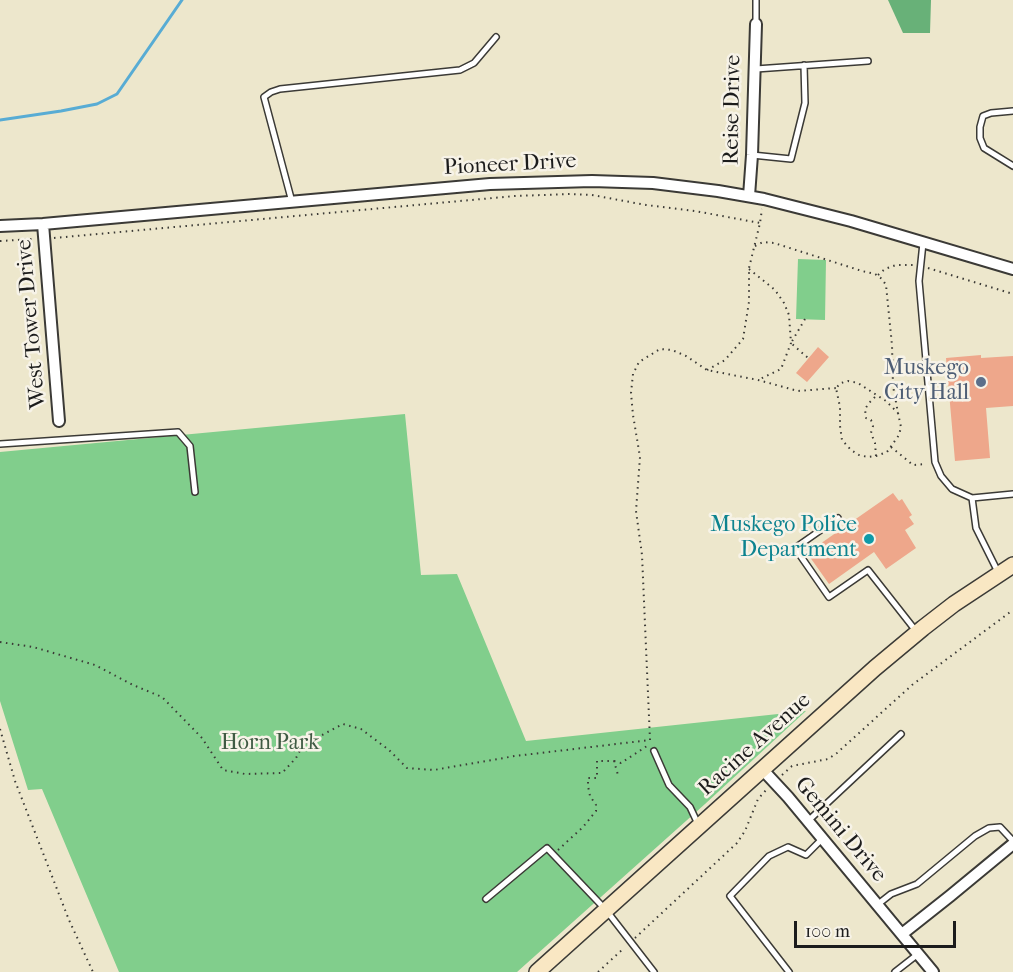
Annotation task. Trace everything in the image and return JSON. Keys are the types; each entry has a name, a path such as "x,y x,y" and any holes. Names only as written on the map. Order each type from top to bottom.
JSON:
{"main road":[{"name":"Racine Avenue","path":"537,972 917,632 1013,565"}],"street":[{"name":"Reise Drive","path":"749,196 756,24"},
{"name":"Pioneer Drive","path":"0,226 490,184 560,181 653,183 764,199 851,221 1013,269"},
{"name":"West Tower Drive","path":"43,224 59,420"},
{"name":"Gemini Drive","path":"762,769 788,797 933,972"},
{"path":"902,934 1013,843"}],"lane":[{"path":"756,0 756,24"},
{"path":"292,202 264,97 280,89 460,70 474,63 496,37"},
{"path":"754,69 868,61"},
{"path":"752,155 791,159 805,103 804,65"},
{"path":"1013,111 983,116 980,138 984,148 1013,166"},
{"path":"923,243 919,281 935,462 941,476 952,489 972,498 1013,494"},
{"path":"0,444 178,432 190,446 195,492"},
{"path":"972,498 976,528 999,573"},
{"path":"838,518 795,548 808,568 829,597 868,570 917,632"},
{"path":"808,821 901,734"},
{"path":"654,751 669,785 690,807 699,825"},
{"path":"877,905 891,894 917,885 975,836 989,828 1000,827 1013,843"},
{"path":"789,972 730,896 769,856 788,847 806,855 822,839"},
{"path":"486,899 548,848 606,910 654,972"},
{"path":"895,972 918,954"}],"path":[{"path":"49,238 515,196 570,194 592,195 646,205 695,210 760,223"},
{"path":"707,370 725,360 743,339 749,302 749,268 764,199"},
{"path":"0,241 37,239"},
{"path":"755,246 763,242 774,243 878,275 886,285 892,345 893,386 901,427 899,435 887,452 867,457 859,455 842,440 836,388"},
{"path":"878,275 881,271 896,265 920,266 1013,294"},
{"path":"749,268 775,290 784,303 789,315 791,343 808,358"},
{"path":"758,380 781,369 791,343 805,319"},
{"path":"650,741 642,555 636,511 640,457 631,393 633,374 639,362 660,349 672,350 707,370 798,391 836,388 848,381 858,383 877,395 898,413"},
{"path":"876,456 871,433 873,426 871,420 866,418 866,409 877,395"},
{"path":"891,447 913,465 935,462"},
{"path":"792,766 828,759 837,753 912,685 1013,610"},
{"path":"0,642 33,646 95,665 162,697 202,738 223,770 245,774 282,773 296,758 303,745 343,724 361,729 389,750 407,768 434,770 515,756 650,741"},
{"path":"0,729 15,782 69,920 93,972"},
{"path":"554,854 583,827 596,811 596,805 590,796 588,778 597,778 597,761 621,763 632,757 650,741"},
{"path":"0,752 6,751"},
{"path":"614,761 618,775"},
{"path":"598,972 737,843 763,793"}],"green space":[{"path":"888,0 931,0 930,33 903,33"},
{"path":"798,259 826,260 825,320 796,319"},
{"name":"Horn Park","path":"405,414 421,575 457,574 526,741 806,711 517,972 119,972 42,789 28,790 0,701 0,452"}],"building":[{"path":"818,347 829,357 807,382 796,373"},
{"name":"Muskego City Hall","path":"981,355 981,358 1013,356 1013,406 986,408 990,458 955,461 946,358"},
{"name":"Muskego Police Department","path":"893,493 899,501 902,499 912,515 909,517 914,524 905,530 916,548 886,569 874,552 829,584 807,553"}],"waterway":[{"path":"0,120 97,104 117,94 182,0"}],"place":[{"name":"Muskego City Hall","path":"981,382"},
{"name":"Muskego Police Department","path":"869,539"}]}
